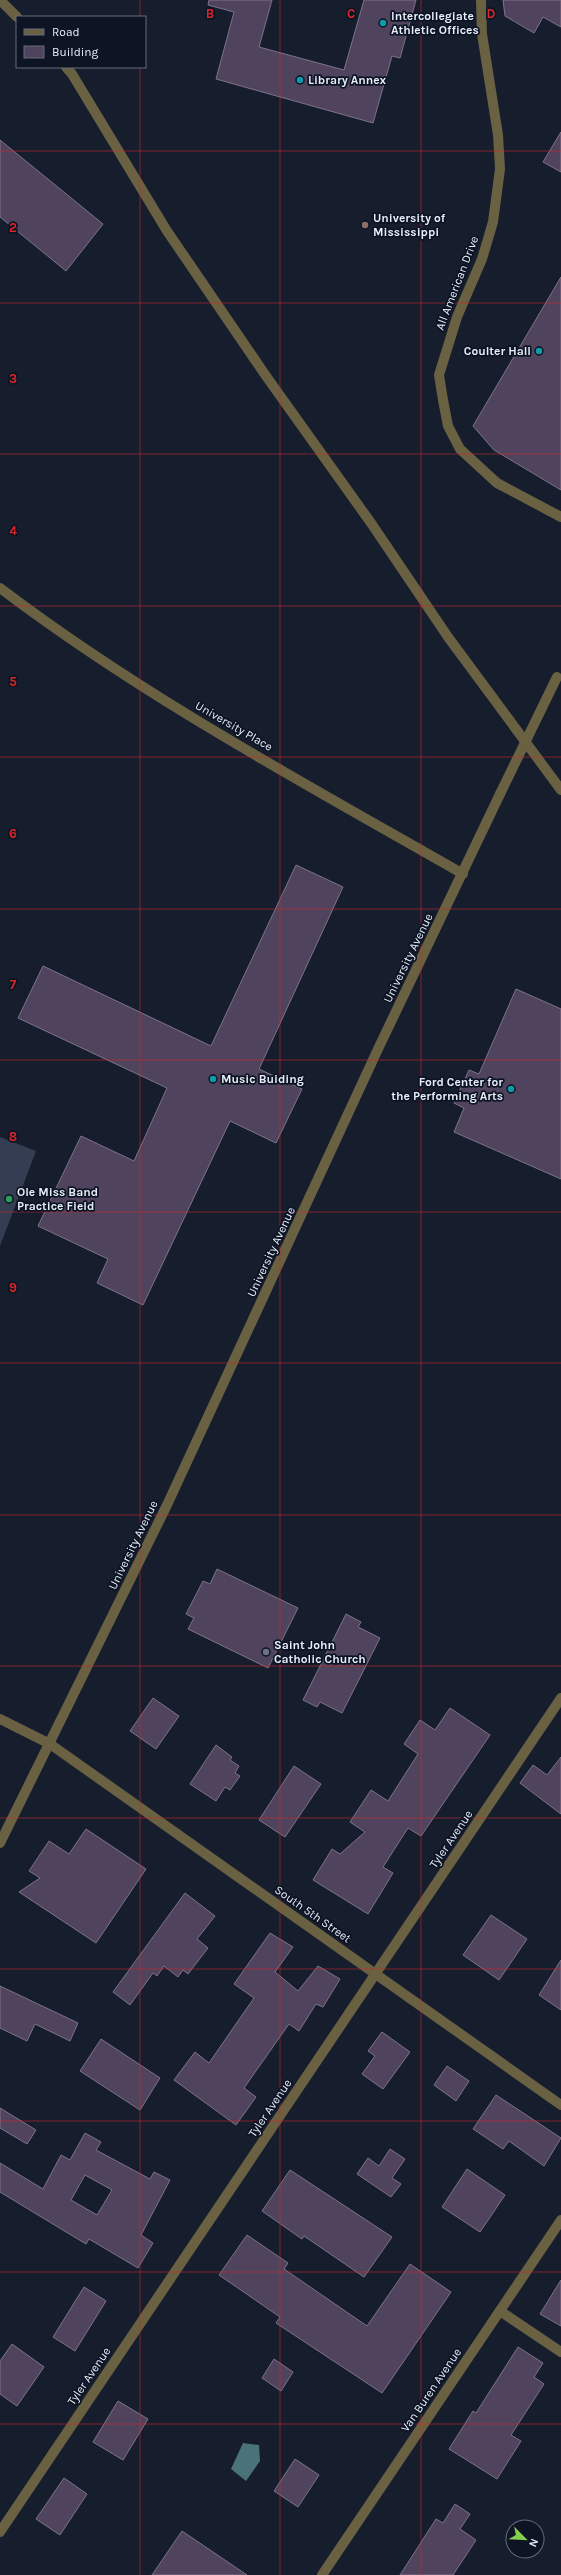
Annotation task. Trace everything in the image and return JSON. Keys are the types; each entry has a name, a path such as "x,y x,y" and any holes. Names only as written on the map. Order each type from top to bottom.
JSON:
{"street":[{"path":"0,0 16,17"},
{"name":"All American Drive","path":"481,0 482,34 498,135 500,169 493,222 482,259 457,318 439,375 448,426 460,449 497,483 561,518"},
{"path":"69,71 167,231 266,376 371,523 448,637 561,790"},
{"name":"University Place","path":"0,588 57,631 170,704 463,874"},
{"name":"University Avenue","path":"0,1843 167,1505 378,1049 559,674"},
{"name":"Tyler Avenue","path":"0,2532 561,1698"},
{"name":"South 5th Street","path":"0,1719 50,1744 561,2105"},
{"name":"Van Buren Avenue","path":"322,2575 561,2220"},
{"path":"500,2311 561,2352"}],"shaded area":[{"name":"Ole Miss Band Practice Field","path":"0,1137 36,1151 0,1246"},
{"path":"243,2443 259,2445 260,2461 246,2481 231,2469"}],"building":[{"path":"209,0 272,0 259,47 344,70 364,0 416,0 400,58 392,56 373,123 216,79 234,12 208,5"},
{"path":"503,0 561,0 561,27 543,17 534,33 505,16"},
{"path":"561,132 561,172 543,162"},
{"path":"0,140 103,224 66,271 0,217"},
{"name":"Coulter Hall","path":"561,277 561,490 494,450 473,426"},
{"name":"Music Buiding","path":"296,865 343,887 259,1069 302,1089 276,1143 230,1121 143,1305 97,1283 108,1259 38,1226 81,1136 134,1161 167,1088 18,1018 43,966 211,1046"},
{"name":"Ford Center for the Performing Arts","path":"516,989 561,1009 561,1179 454,1132 464,1108 454,1103 469,1070 479,1074"},
{"name":"Saint John Catholic Church","path":"217,1569 298,1608 268,1668 188,1629 194,1618 186,1614 203,1581 210,1584"},
{"path":"346,1614 361,1622 358,1627 380,1638 342,1713 320,1702 317,1707 303,1700"},
{"path":"153,1698 179,1716 156,1749 130,1731"},
{"path":"450,1708 490,1735 421,1836 408,1828 383,1867 393,1873 368,1914 313,1880 332,1849 340,1854 365,1832 350,1822 371,1790 388,1801 418,1754 404,1744 420,1720 435,1730"},
{"path":"216,1745 232,1757 230,1760 239,1766 235,1773 240,1776 230,1790 225,1787 216,1801 190,1784"},
{"path":"561,1757 561,1814 520,1783 533,1765 547,1775"},
{"path":"294,1766 321,1784 285,1837 259,1820"},
{"path":"86,1829 146,1869 96,1943 19,1892 40,1878 29,1871 49,1841 69,1854"},
{"path":"185,1893 215,1916 197,1939 208,1948 188,1974 183,1970 178,1977 164,1966 157,1976 153,1973 130,2005 113,1992"},
{"path":"491,1915 527,1939 499,1980 463,1955"},
{"path":"270,1933 293,1947 275,1972 298,1991 318,1966 340,1979 323,2007 316,2004 299,2031 289,2024 244,2088 256,2097 236,2125 174,2080 195,2052 209,2063 254,1998 234,1984"},
{"path":"561,1960 561,2010 539,1995"},
{"path":"0,1986 78,2023 70,2041 35,2024 27,2041 0,2028"},
{"path":"382,2032 410,2052 383,2089 362,2074 375,2056 368,2051"},
{"path":"101,2039 160,2078 140,2110 80,2071"},
{"path":"447,2066 469,2081 456,2101 434,2085"},
{"path":"496,2095 561,2138 544,2166 509,2141 503,2149 473,2129"},
{"path":"0,2108 36,2130 27,2144 0,2128"},
{"path":"85,2133 101,2142 96,2150 150,2179 154,2172 170,2180 141,2235 153,2243 138,2268 89,2239 86,2244 0,2192 0,2163 43,2189 61,2155 70,2160","holes":["85,2175 112,2190 97,2215 71,2200"]},
{"path":"390,2149 405,2159 392,2178 401,2184 391,2197 357,2174 368,2158 379,2166"},
{"path":"467,2169 505,2195 480,2232 442,2207"},
{"path":"290,2170 392,2237 364,2277 304,2236 302,2239 262,2211"},
{"path":"247,2235 288,2263 284,2269 367,2326 410,2264 451,2292 382,2393 276,2323 280,2317 219,2275"},
{"path":"561,2280 561,2326 540,2314"},
{"path":"84,2287 106,2301 75,2351 53,2337"},
{"path":"12,2344 44,2367 17,2406 0,2394 0,2361"},
{"path":"518,2347 543,2363 534,2377 544,2384 511,2435 521,2441 497,2479 449,2449 473,2411 476,2413"},
{"path":"274,2359 293,2372 281,2391 262,2378"},
{"path":"118,2401 148,2419 123,2460 93,2442"},
{"path":"295,2459 319,2475 298,2507 274,2491"},
{"path":"64,2478 87,2494 60,2535 36,2519"},
{"path":"455,2504 470,2514 460,2529 476,2540 453,2575 400,2575 436,2519 443,2523"},
{"path":"182,2531 247,2575 152,2575"}],"place":[{"name":"Intercollegiate Athletic Offices","path":"383,23"},
{"name":"Library Annex","path":"300,80"},
{"name":"University of Mississippi","path":"365,225"},
{"name":"Coulter Hall","path":"539,351"},
{"name":"Music Buiding","path":"213,1079"},
{"name":"Ford Center for the Performing Arts","path":"511,1089"},
{"name":"Ole Miss Band Practice Field","path":"9,1199"},
{"name":"Saint John Catholic Church","path":"266,1652"}]}
